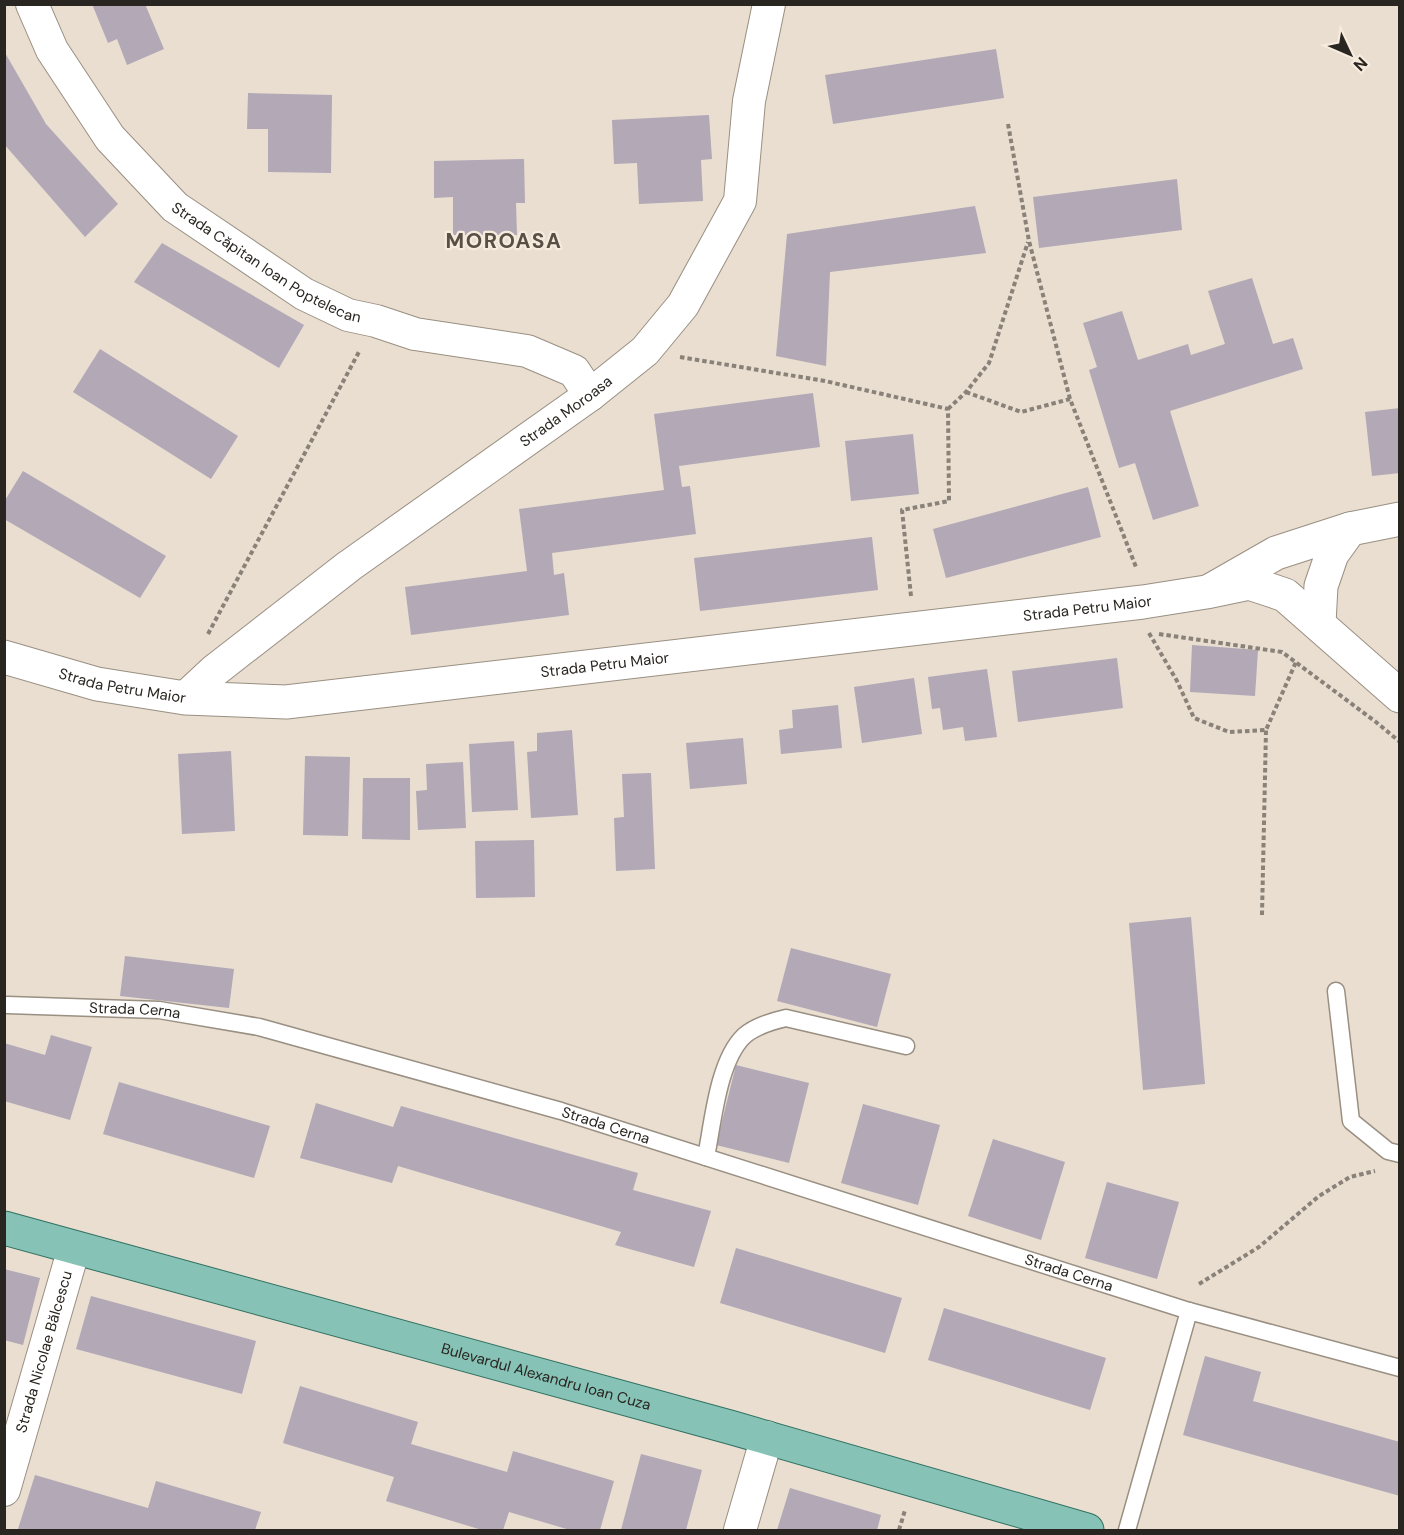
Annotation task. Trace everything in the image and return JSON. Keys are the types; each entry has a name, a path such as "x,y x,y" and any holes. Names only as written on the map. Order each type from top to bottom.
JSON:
{"main road":[{"name":"Strada Petru Maior","path":"4,657 97,684 185,698 286,702 1143,602 1206,592 1276,553 1350,529 1400,519"},
{"path":"1350,529 1332,554 1321,586 1319,623 1399,696"},
{"name":"Strada Petru Maior","path":"1206,592 1319,623"},
{"name":"Bulevardul Alexandru Ioan Cuza","path":"4,1228 767,1437 1087,1530"}],"street":[{"name":"Strada Căpitan Ioan Poptelecan","path":"32,4 52,50 110,138 175,207 304,294 362,318 415,334 527,351 574,371 590,395"},
{"name":"Strada Moroasa","path":"185,698 214,671 349,566 590,395 645,351 683,305 740,201 749,101 769,4"},
{"name":"Strada Nicolae Bălcescu","path":"4,1490 74,1248"},
{"path":"740,1530 767,1437"}],"lane":[{"path":"1336,991 1351,1121 1388,1151 1400,1154"},
{"name":"Strada Cerna","path":"8,1005 159,1010 259,1027 561,1112 1190,1311 1400,1368"},
{"path":"706,1157 724,1068 745,1035 768,1022 786,1018 906,1046"},
{"path":"1127,1530 1190,1311"}],"path":[{"path":"1008,124 1029,241 1070,399 1136,567"},
{"path":"911,600 902,510 949,501 948,409 966,392 988,363 1029,241"},
{"path":"206,638 362,318"},
{"path":"645,351 825,381 948,409"},
{"path":"966,392 1021,412 1070,399"},
{"path":"1266,730 1229,732 1194,718 1177,681 1149,633 1282,652 1400,742"},
{"path":"1262,915 1266,730 1296,662"},
{"path":"1199,1284 1258,1246 1319,1196 1350,1177 1378,1171"}],"building":[{"path":"92,4 145,4 164,49 127,65 117,39 108,43"},
{"path":"996,49 1004,98 833,124 825,75"},
{"path":"4,51 46,124 118,204 85,237 4,144"},
{"path":"248,93 332,95 331,173 268,172 268,129 247,129"},
{"path":"709,115 712,159 701,160 703,201 639,204 637,163 614,164 612,120"},
{"path":"524,159 525,203 516,203 517,235 453,235 453,197 434,198 434,161"},
{"path":"1177,179 1182,230 1039,248 1033,197"},
{"path":"975,206 986,253 830,272 826,366 776,356 787,234"},
{"path":"162,243 304,325 279,368 134,282"},
{"path":"1252,278 1273,344 1293,338 1303,369 1170,411 1199,506 1153,520 1135,463 1119,468 1089,370 1097,367 1083,323 1122,311 1138,360 1188,344 1191,355 1225,344 1208,291"},
{"path":"100,349 238,436 211,479 73,392"},
{"path":"813,393 820,447 679,466 682,487 690,486 696,534 552,553 554,575 564,573 569,615 411,635 405,587 527,571 519,509 664,490 654,414"},
{"path":"1400,408 1400,473 1372,476 1365,412"},
{"path":"913,434 919,494 851,501 845,441"},
{"path":"23,471 166,556 140,598 4,519 4,502"},
{"path":"1088,487 1101,537 946,578 933,529"},
{"path":"872,537 878,590 700,611 694,558"},
{"path":"1192,645 1258,650 1255,696 1190,692"},
{"path":"1117,658 1123,708 1018,722 1012,671"},
{"path":"987,669 997,737 965,741 963,727 943,730 940,708 932,709 928,677"},
{"path":"914,678 922,734 862,743 854,687"},
{"path":"838,705 842,748 781,754 779,730 793,728 792,710"},
{"path":"572,730 578,815 531,818 527,752 537,751 537,733"},
{"path":"743,738 747,784 690,789 686,743"},
{"path":"514,741 518,810 472,812 469,744"},
{"path":"231,751 235,831 182,834 178,754"},
{"path":"305,756 350,757 348,836 303,835"},
{"path":"463,762 466,828 418,830 416,791 427,790 426,764"},
{"path":"651,773 655,869 616,871 614,818 624,817 622,774"},
{"path":"363,778 410,778 410,840 362,839"},
{"path":"534,840 535,897 476,898 475,841"},
{"path":"1191,917 1205,1084 1143,1090 1129,923"},
{"path":"791,948 891,974 877,1027 777,1001"},
{"path":"125,956 234,969 229,1008 120,996"},
{"path":"51,1035 92,1047 70,1120 4,1101 4,1043 45,1055"},
{"path":"736,1065 809,1083 789,1163 716,1145"},
{"path":"119,1082 270,1126 254,1178 103,1134"},
{"path":"316,1103 393,1127 401,1106 638,1173 633,1190 711,1211 694,1267 615,1245 621,1232 398,1166 392,1183 300,1158"},
{"path":"863,1104 940,1125 918,1205 841,1183"},
{"path":"993,1139 1065,1162 1041,1240 968,1216"},
{"path":"1107,1182 1179,1202 1157,1279 1085,1258"},
{"path":"736,1248 902,1298 885,1353 720,1303"},
{"path":"4,1269 40,1278 23,1345 4,1340"},
{"path":"91,1296 256,1341 242,1394 76,1349"},
{"path":"944,1308 1106,1358 1090,1410 928,1360"},
{"path":"1205,1356 1261,1372 1253,1401 1400,1442 1400,1496 1183,1435"},
{"path":"300,1386 418,1422 411,1444 507,1472 513,1451 614,1481 600,1530 570,1530 509,1512 503,1530 482,1530 386,1501 394,1477 283,1443"},
{"path":"641,1454 702,1470 686,1530 621,1530"},
{"path":"35,1475 148,1508 156,1481 261,1512 255,1530 18,1529"},
{"path":"790,1488 881,1515 877,1530 777,1530"}],"district":[{"name":"MOROASA","path":"504,241"}]}
